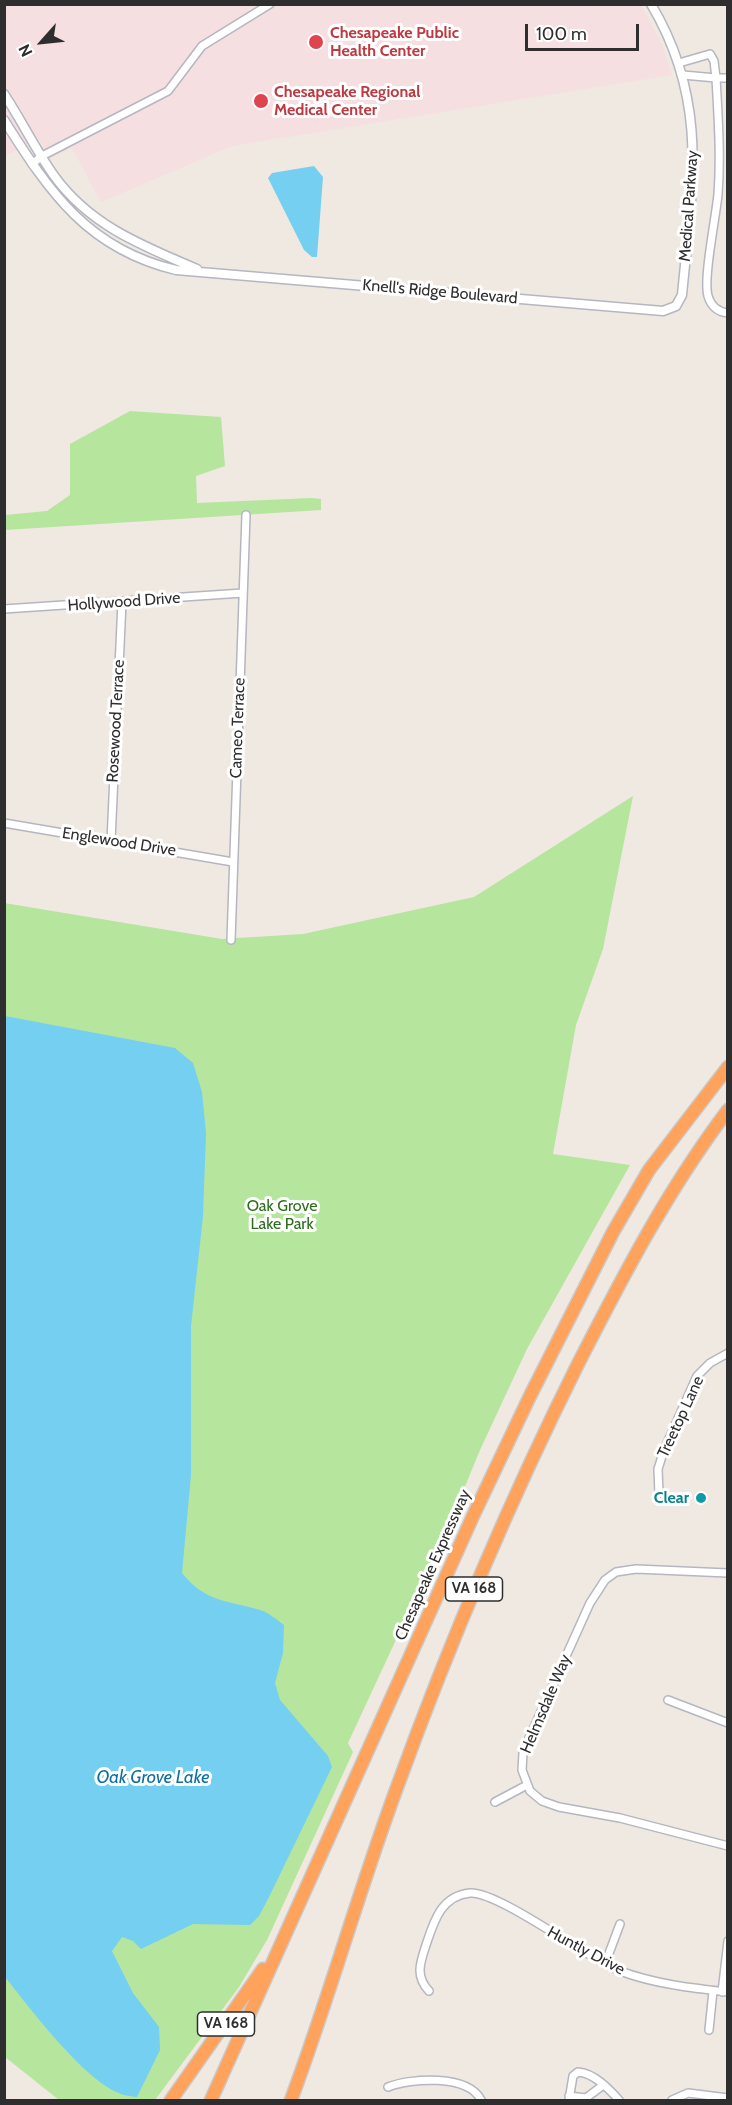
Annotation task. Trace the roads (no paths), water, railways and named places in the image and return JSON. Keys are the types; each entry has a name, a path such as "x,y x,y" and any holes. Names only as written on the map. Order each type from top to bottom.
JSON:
{"highway":[{"name":"Chesapeake Expressway","path":"211,2100 473,1516 530,1396 613,1232 649,1170 694,1108 728,1067"},
{"name":"VA 168","path":"293,2100 394,1793 443,1664 506,1514 604,1312 675,1182 728,1110"},
{"name":"VA 168","path":"171,2100 279,1946"}],"street":[{"path":"32,164 42,156 168,91 202,46 270,4"},
{"name":"Medical Parkway","path":"651,4 671,41 679,63 692,120 693,181 682,295 676,306"},
{"path":"679,63 711,54 716,78 719,139 718,192 707,287 712,305 718,311 728,313"},
{"path":"683,75 728,78"},
{"name":"Knell's Ridge Boulevard","path":"4,94 65,190 112,230 145,248 203,271"},
{"name":"Knell's Ridge Boulevard","path":"4,120 32,164 66,209 107,242 159,266 176,270 652,311 663,311 676,306"},
{"name":"Cameo Terrace","path":"231,940 246,515"},
{"name":"Hollywood Drive","path":"4,609 243,593"},
{"name":"Rosewood Terrace","path":"111,841 122,602"},
{"name":"Englewood Drive","path":"4,823 233,862"},
{"name":"Treetop Lane","path":"659,1494 658,1468 697,1376 710,1363 728,1353"},
{"name":"Helmsdale Way","path":"527,1785 522,1770 523,1753 599,1586 612,1574 626,1569 728,1573"},
{"path":"668,1700 728,1723"},
{"path":"495,1802 527,1785 536,1796 549,1804 640,1822 728,1845"},
{"name":"Huntly Drive","path":"429,1991 420,1976 420,1961 434,1919 441,1908 453,1899 471,1893 493,1898 605,1964 658,1983 725,1992"},
{"path":"605,1964 620,1924"},
{"path":"725,1992 728,1941"},
{"path":"709,2030 713,1991"},
{"path":"602,2086 586,2098 569,2098 573,2076 578,2072 588,2073 619,2100"},
{"path":"388,2087 412,2081 461,2084 474,2090 481,2100"},
{"path":"672,2100 692,2093 728,2098"}],"water":[{"path":"314,166 323,177 317,257 312,257 304,250 268,178 272,173"},
{"name":"Oak Grove Lake","path":"5,1016 175,1048 193,1063 202,1092 206,1133 203,1216 191,1326 191,1475 182,1573 191,1583 209,1595 263,1611 284,1625 283,1653 275,1683 280,1700 328,1756 332,1767 269,1897 259,1916 250,1925 193,1924 141,1949 133,1941 122,1937 112,1951 133,1993 159,2027 160,2050 137,2097 121,2094 105,2086 90,2074 42,2023 5,1977"}],"place":[{"name":"Chesapeake Public Health Center","path":"316,42"},
{"name":"Chesapeake Regional Medical Center","path":"261,101"},
{"name":"Clear","path":"701,1498"}],"park label":[{"name":"Oak Grove Lake Park","path":"282,1215"}]}
